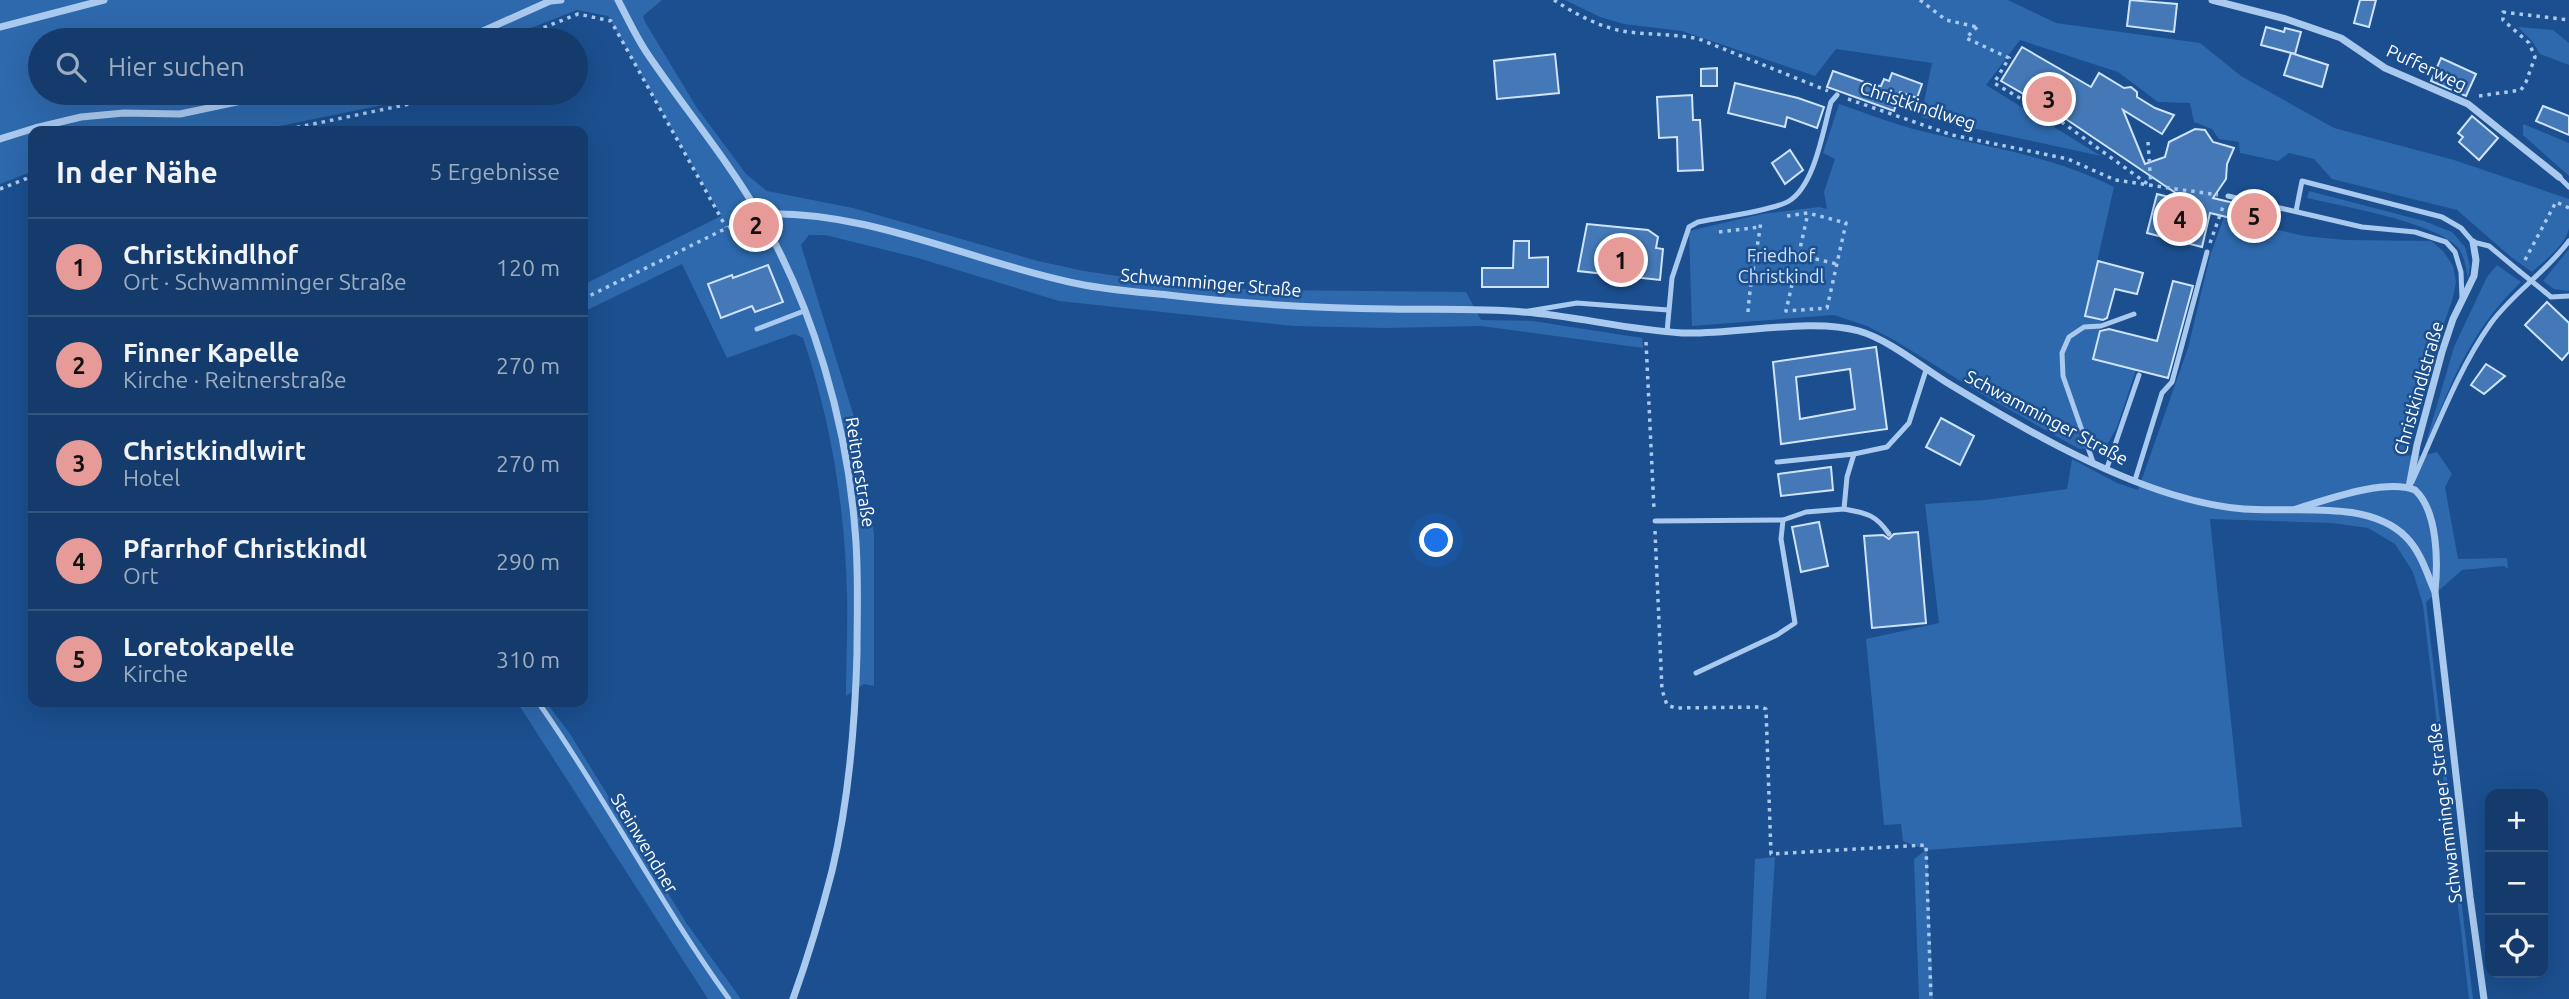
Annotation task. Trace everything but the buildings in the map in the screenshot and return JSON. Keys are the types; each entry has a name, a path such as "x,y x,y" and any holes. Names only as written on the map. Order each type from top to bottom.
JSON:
{"street":[{"path":"0,27 104,0"},
{"path":"490,28 551,1 561,0"},
{"name":"Reitnerstraße","path":"618,0 648,55 692,114 759,214 804,311 839,421 855,530 858,589 853,743 845,806 832,870 810,951 793,999"},
{"name":"Pufferweg","path":"2212,0 2330,32 2385,68 2468,104 2559,177"},
{"path":"48,126 81,117 124,113 180,114 223,105"},
{"path":"0,139 28,131"},
{"name":"Schwamminger Straße","path":"759,214 818,216 896,233 1041,275 1116,289 1293,307 1524,312 1667,332 1721,333 1796,327 1860,331 1880,340 1926,370 2047,439 2167,493 2207,504 2291,511 2347,512 2376,517 2407,538 2417,551 2435,592 2484,999"},
{"path":"2462,299 2474,276 2476,260 2473,242"},
{"name":"Christkindlstraße","path":"2409,487 2417,445 2442,352 2462,299"},
{"path":"2291,511 2337,496 2388,487 2409,487 2420,494 2433,531 2437,572 2435,592"}],"lane":[{"path":"1667,332 1672,278 1689,226 1788,202 1803,188 1815,160 1831,102 1837,94"},
{"name":"Pufferweg","path":"2559,177 2569,187"},
{"path":"2296,211 2302,181 2442,217 2461,228 2473,242 2489,246 2551,297 2569,296"},
{"path":"2228,197 2362,227 2415,232 2445,242 2455,252 2461,272 2462,299"},
{"path":"2409,487 2481,338 2503,308 2556,259 2569,241"},
{"path":"2135,480 2162,393 2172,382 2207,251"},
{"path":"1524,312 1577,303 1668,310"},
{"path":"757,329 804,311"},
{"path":"2093,462 2063,376 2062,352 2069,337 2084,327 2101,326 2134,314"},
{"path":"1777,462 1854,454 1887,447 1909,423 1926,370"},
{"path":"2107,468 2139,375"},
{"path":"1844,509 1847,477 1854,454"},
{"path":"1655,521 1783,520 1807,512 1844,509 1866,513 1880,520 1889,534"},
{"path":"1696,673 1777,635 1795,623 1782,539 1783,520"},
{"name":"Steinwendner","path":"542,707 574,752 672,915 729,999"}],"path":[{"name":"Christkindlweg","path":"1554,0 1596,22 1626,32 1682,35 1699,39 1837,94 1952,135 2068,159 2115,180 2228,197"},
{"path":"1920,0 1946,20 1977,27 1966,38 2010,58 1994,83 2063,123 2151,187"},
{"path":"2468,104 2479,96 2521,90 2526,82 2535,52 2529,43 2502,20 2503,12 2569,20"},
{"path":"542,28 578,14 611,21 726,226"},
{"path":"304,126 404,105"},
{"path":"2148,142 2151,187"},
{"path":"0,188 28,178"},
{"path":"2519,271 2556,202 2569,208"},
{"path":"2207,251 2222,209"},
{"path":"1785,216 1808,213 1846,223 1827,309 1786,311 1808,213"},
{"path":"588,296 726,226 759,214"},
{"path":"1748,312 1751,276 1756,261 1762,214"},
{"path":"1761,220 1773,218"},
{"path":"1719,232 1760,226"},
{"path":"1799,255 1837,264"},
{"path":"1646,330 1662,690 1667,705 1675,708 1761,706 1766,709 1771,853 1926,845 1931,999"}],"green space":[{"path":"0,0 662,0 643,16 645,22 697,108 746,174 767,191 853,208 1038,261 1158,282 1257,290 1466,292 1481,320 1533,321 1642,338 1643,348 1481,326 1293,326 1059,301 918,258 825,235 809,235 801,245 855,420 874,534 874,686 864,684 846,696 847,595 840,497 829,433 803,338 794,334 727,358 682,264 588,310 588,282 721,216 608,16 577,10 531,28 28,28 28,105 383,105 280,126 28,126 28,173 0,184"},
{"path":"1565,0 2008,0 2056,23 2200,43 2241,76 2334,128 2454,160 2569,199 2569,228 2559,246 2532,272 2457,210 2332,179 2314,159 2289,153 2278,161 2240,153 2239,142 2219,139 2212,129 2194,122 2190,103 2158,102 2118,72 2020,40 1986,85 2101,156 1921,117 1932,63 1836,49 1815,76 1682,31 1624,24 1600,17"},
{"path":"2518,27 2553,30 2569,43 2569,65 2540,54"},
{"name":"Friedhof Christkindl","path":"1839,104 1911,128 2068,167 2114,187 2085,315 2102,320 2093,359 2136,370 2117,427 2106,447 2079,449 1894,340 1867,326 1834,315 1692,326 1689,231 1762,214 1819,207 1827,209 1824,192 1835,159 1823,153"},
{"path":"2523,124 2569,143 2569,176 2523,135"},
{"path":"2309,191 2424,221 2452,232 2465,247 2470,266 2468,279 2459,249 2432,231 2389,217 2307,198"},
{"path":"2227,209 2236,220 2304,236 2345,240 2431,241 2443,251 2453,266 2456,282 2452,301 2427,371 2404,455 2422,456 2437,452 2452,474 2445,487 2458,559 2507,558 2508,569 2504,566 2462,570 2426,602 2473,999 2469,999 2423,605 2413,572 2395,544 2368,528 2332,523 2210,519 2242,827 1927,850 1933,999 1919,999 1914,859 1926,850 1903,841 1901,824 1884,825 1866,639 1939,623 1925,504 1985,500 2067,489 2072,459 2117,483 2138,490 2188,348 2210,256"},
{"path":"2569,249 2569,291 2554,289 2543,281"},
{"path":"2497,265 2521,282 2487,321 2461,363 2422,456 2454,347 2487,277"},
{"path":"520,707 550,707 570,734 687,924 741,999 708,999"},
{"path":"1775,857 1766,999 1749,999 1755,859"}],"place":[{"name":"Christkindlwirt","path":"2049,99"},
{"name":"Loretokapelle","path":"2254,216"},
{"name":"Pfarrhof Christkindl","path":"2180,219"},
{"name":"Finner Kapelle","path":"756,225"},
{"name":"Christkindlhof","path":"1621,260"}]}
